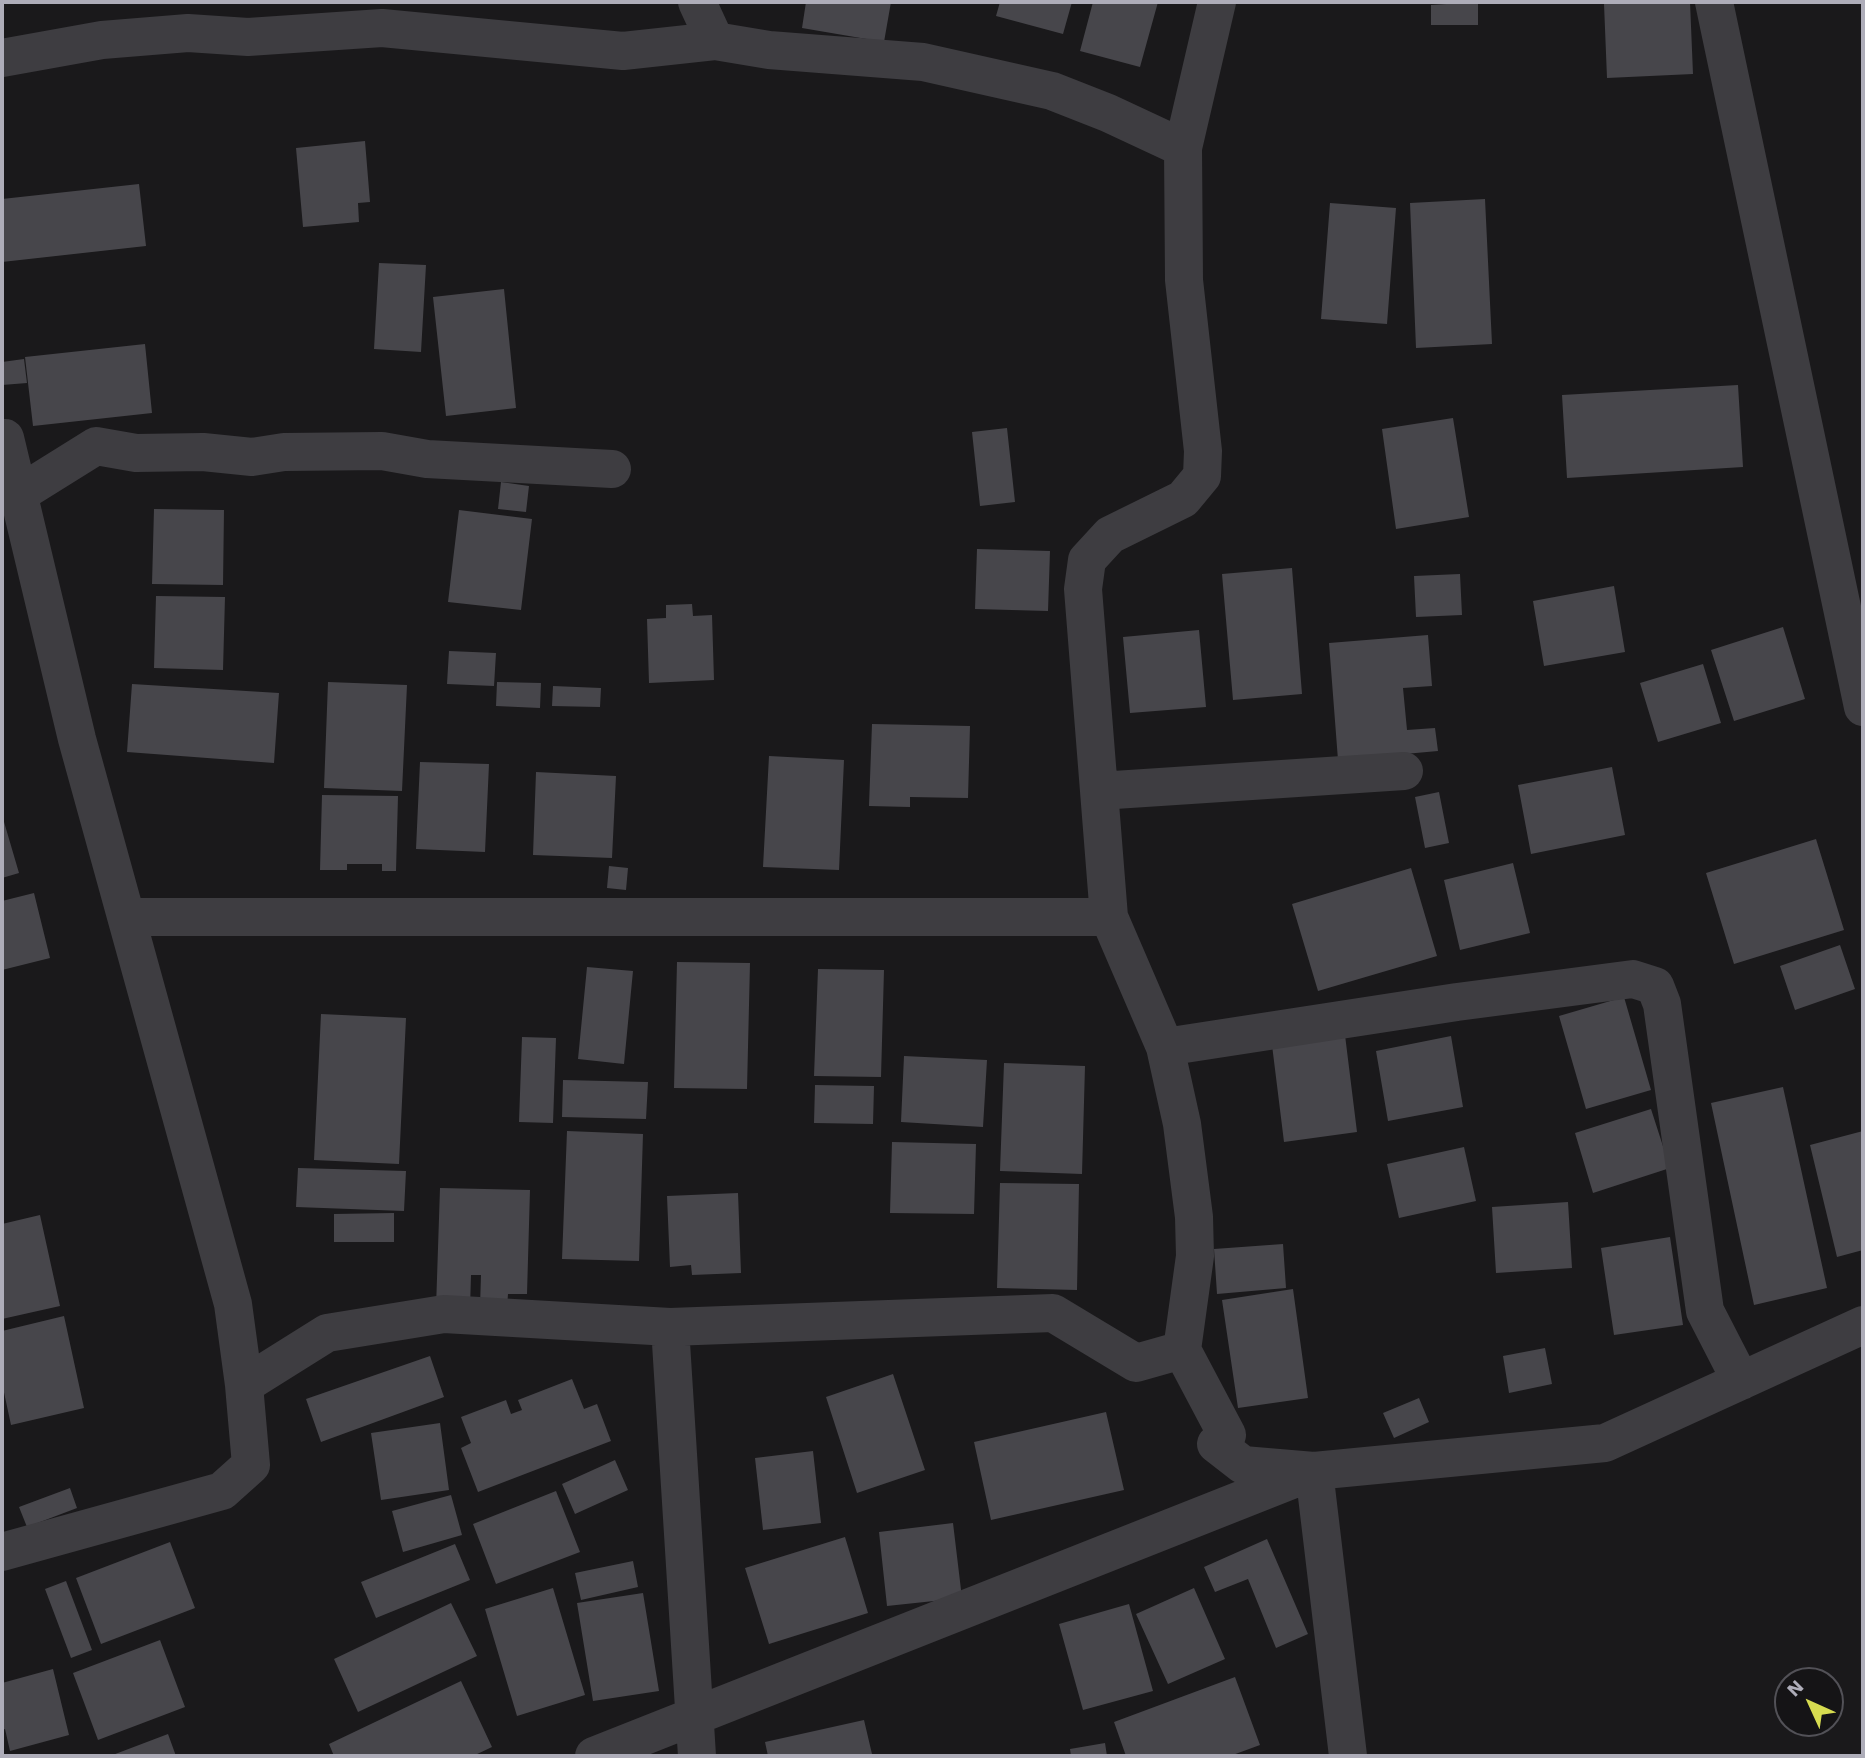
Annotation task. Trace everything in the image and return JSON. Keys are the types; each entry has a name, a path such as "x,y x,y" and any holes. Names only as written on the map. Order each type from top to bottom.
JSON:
{"street":[{"path":"697,2 715,41"},
{"path":"1217,2 1184,148 1184,279 1203,452 1202,476 1183,499 1110,535 1087,560 1083,589 1109,917 1165,1047 1182,1124 1194,1217 1195,1256 1182,1350 1227,1434 1216,1444 1243,1465 1314,1471 1605,1443 1863,1325"},
{"path":"1714,2 1863,706"},
{"path":"2,58 102,40 176,34 248,37 382,28 623,51 715,41 769,50 923,62 1039,88 1108,113 1184,148"},
{"path":"2,1552 222,1491 251,1465 233,1304 77,739 3,436"},
{"path":"19,494 96,446 136,453 203,452 252,457 284,452 382,450 427,459 612,469"},
{"path":"1099,791 1404,771"},
{"path":"128,917 1109,917"},
{"path":"1165,1047 1457,1002 1633,979 1655,986 1662,1003 1705,1311 1741,1381"},
{"path":"244,1385 327,1333 444,1314 670,1326 1053,1313 1136,1363 1182,1350"},
{"path":"670,1326 697,1756"},
{"path":"594,1756 1314,1471"},
{"path":"1314,1471 1348,1756"}],"building":[{"path":"806,2 891,2 884,42 802,28"},
{"path":"1000,2 1072,2 1063,34 996,16"},
{"path":"1093,2 1158,2 1140,67 1080,51"},
{"path":"1478,2 1478,25 1431,25 1431,5"},
{"path":"1690,2 1693,74 1607,78 1604,4"},
{"path":"365,141 370,202 358,203 359,222 303,227 296,148"},
{"path":"139,184 146,246 2,262 2,199"},
{"path":"1485,199 1492,344 1416,348 1410,203"},
{"path":"1330,203 1396,208 1387,324 1321,319"},
{"path":"379,263 426,265 421,352 374,349"},
{"path":"504,289 516,408 446,416 433,297"},
{"path":"145,344 152,413 33,426 25,357"},
{"path":"24,359 27,383 2,385 2,362"},
{"path":"1738,385 1743,467 1567,478 1562,395"},
{"path":"1453,418 1469,517 1396,529 1382,429"},
{"path":"1007,428 1015,502 980,506 972,432"},
{"path":"501,482 529,486 526,512 498,509"},
{"path":"154,509 224,510 223,585 152,584"},
{"path":"459,510 532,519 521,610 448,602"},
{"path":"977,549 1050,551 1048,611 975,609"},
{"path":"1292,568 1302,694 1233,700 1222,574"},
{"path":"1460,574 1462,615 1416,617 1414,576"},
{"path":"1614,586 1625,652 1544,666 1533,601"},
{"path":"156,596 225,597 223,670 154,668"},
{"path":"692,604 693,616 712,615 714,680 649,683 647,619 666,618 666,605"},
{"path":"1783,627 1805,699 1734,721 1711,650"},
{"path":"1199,630 1206,707 1130,713 1123,637"},
{"path":"1428,635 1432,686 1403,688 1407,730 1435,728 1438,751 1338,760 1329,643"},
{"path":"449,651 496,653 494,686 447,684"},
{"path":"1703,664 1721,723 1658,742 1640,683"},
{"path":"328,682 407,685 402,791 324,788"},
{"path":"497,682 541,683 540,708 496,706"},
{"path":"132,684 279,693 274,763 127,752"},
{"path":"553,686 601,688 600,707 552,706"},
{"path":"872,724 970,726 968,798 910,797 910,807 869,806"},
{"path":"769,756 844,760 839,870 763,867"},
{"path":"420,762 489,764 485,852 416,849"},
{"path":"1612,767 1625,835 1531,854 1518,785"},
{"path":"536,772 616,776 612,858 533,855"},
{"path":"1439,792 1449,843 1425,848 1415,797"},
{"path":"322,795 398,796 396,871 382,871 382,864 347,864 347,870 320,870"},
{"path":"2,815 19,873 2,878"},
{"path":"1816,839 1844,930 1734,964 1706,873"},
{"path":"1513,863 1530,933 1460,950 1444,880"},
{"path":"609,866 628,868 626,890 607,888"},
{"path":"1411,868 1437,956 1318,991 1292,904"},
{"path":"34,893 50,958 2,970 2,901"},
{"path":"1840,945 1855,989 1795,1010 1780,966"},
{"path":"677,962 750,963 747,1089 674,1088"},
{"path":"587,967 633,971 624,1064 578,1059"},
{"path":"818,969 884,970 881,1077 814,1076"},
{"path":"1624,997 1651,1090 1586,1109 1559,1016"},
{"path":"321,1014 406,1018 399,1164 314,1160"},
{"path":"1345,1035 1357,1132 1284,1142 1272,1045"},
{"path":"1451,1036 1463,1107 1388,1121 1376,1051"},
{"path":"522,1037 556,1038 553,1123 519,1122"},
{"path":"904,1056 987,1060 983,1127 901,1122"},
{"path":"1004,1063 1085,1066 1082,1174 1000,1171"},
{"path":"563,1080 648,1082 646,1119 562,1117"},
{"path":"815,1085 874,1086 873,1124 814,1123"},
{"path":"1783,1087 1827,1288 1754,1305 1711,1103"},
{"path":"1651,1109 1670,1168 1593,1193 1575,1133"},
{"path":"567,1131 643,1134 639,1261 562,1259"},
{"path":"1863,1131 1863,1250 1837,1257 1810,1145"},
{"path":"892,1142 976,1144 974,1214 890,1213"},
{"path":"1464,1147 1476,1201 1399,1218 1387,1164"},
{"path":"298,1168 406,1171 404,1211 296,1207"},
{"path":"1000,1183 1079,1184 1077,1290 997,1288"},
{"path":"440,1188 530,1190 527,1294 508,1294 507,1308 480,1307 481,1275 471,1275 470,1309 436,1308"},
{"path":"738,1193 741,1273 692,1275 691,1265 670,1267 667,1196"},
{"path":"1568,1202 1572,1268 1496,1273 1492,1207"},
{"path":"394,1213 394,1242 334,1242 334,1214"},
{"path":"40,1215 60,1306 2,1319 2,1224"},
{"path":"1670,1237 1683,1325 1614,1335 1601,1248"},
{"path":"1283,1244 1286,1288 1217,1294 1214,1249"},
{"path":"1293,1289 1308,1398 1238,1408 1222,1300"},
{"path":"64,1316 84,1408 11,1425 2,1383 2,1331"},
{"path":"1545,1348 1552,1384 1509,1393 1503,1356"},
{"path":"430,1356 444,1397 321,1442 306,1399"},
{"path":"893,1374 925,1470 857,1493 826,1397"},
{"path":"572,1379 584,1409 597,1404 611,1441 478,1492 461,1448 471,1443 461,1417 506,1400 511,1414 522,1410 518,1400"},
{"path":"1419,1398 1429,1422 1394,1438 1383,1413"},
{"path":"1106,1412 1124,1490 991,1520 974,1442"},
{"path":"440,1423 449,1490 381,1500 371,1433"},
{"path":"813,1451 821,1523 763,1530 755,1458"},
{"path":"615,1460 628,1490 575,1514 562,1484"},
{"path":"70,1488 77,1508 27,1527 19,1507"},
{"path":"556,1491 580,1552 496,1584 473,1524"},
{"path":"451,1495 462,1535 403,1552 392,1511"},
{"path":"953,1523 962,1598 887,1606 879,1532"},
{"path":"845,1537 868,1613 769,1644 745,1568"},
{"path":"1267,1539 1308,1634 1276,1648 1248,1579 1215,1592 1204,1567"},
{"path":"170,1542 195,1608 101,1644 76,1578"},
{"path":"455,1544 470,1580 376,1618 361,1582"},
{"path":"633,1561 638,1587 581,1600 575,1573"},
{"path":"66,1581 92,1650 71,1658 45,1589"},
{"path":"553,1588 585,1695 517,1716 485,1609"},
{"path":"1194,1588 1225,1659 1168,1684 1136,1614"},
{"path":"643,1593 659,1691 593,1701 577,1603"},
{"path":"451,1603 477,1656 358,1712 334,1659"},
{"path":"1129,1604 1153,1691 1083,1710 1059,1624"},
{"path":"160,1640 185,1707 98,1740 73,1673"},
{"path":"53,1669 69,1735 10,1751 5,1729 2,1730 2,1683"},
{"path":"1235,1677 1260,1745 1230,1756 1126,1756 1114,1722"},
{"path":"461,1681 492,1747 473,1756 334,1756 329,1744"},
{"path":"864,1720 872,1754 768,1756 765,1742"},
{"path":"168,1734 176,1756 110,1756"},
{"path":"1105,1743 1107,1756 1071,1756 1070,1749"}]}
